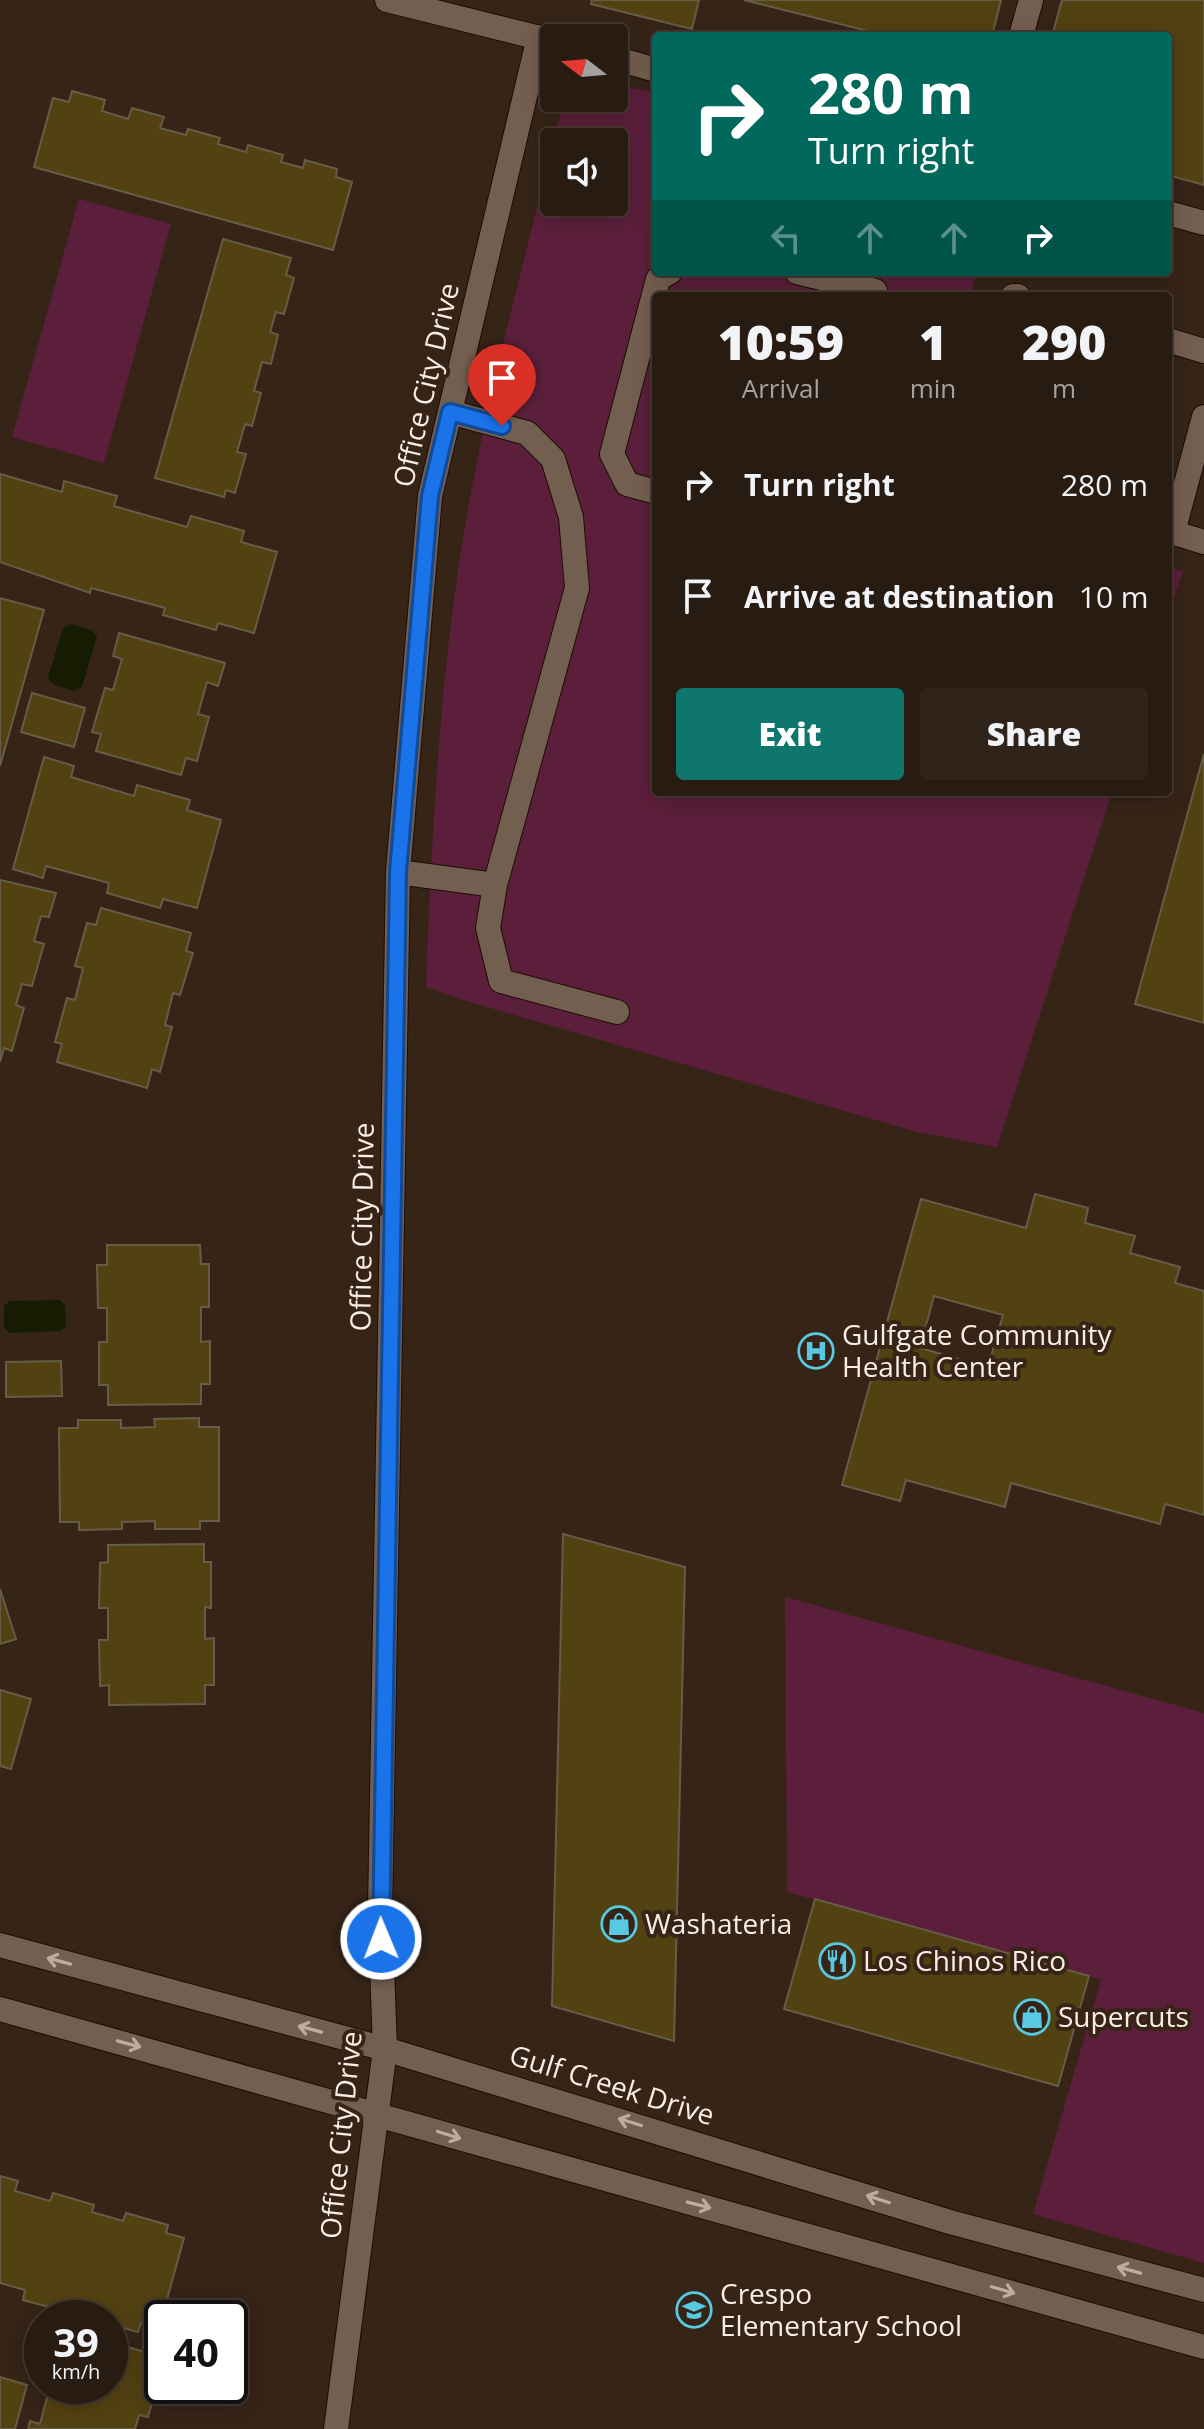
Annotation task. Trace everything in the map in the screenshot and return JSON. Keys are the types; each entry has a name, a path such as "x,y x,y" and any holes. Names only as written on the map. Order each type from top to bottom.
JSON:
{"street":[{"path":"387,0 540,38"},
{"path":"1022,32 1031,0"},
{"name":"Office City Drive","path":"336,2429 374,2112 385,2049 380,1911 398,872 430,496 540,62"},
{"path":"628,62 652,69"},
{"path":"1172,214 1204,223"},
{"path":"820,276 876,286"},
{"path":"652,302 612,454 627,484 652,491"},
{"path":"1172,341 1204,351"},
{"path":"450,412 527,433 553,459 571,517 577,588 495,885 488,928 501,981 617,1012"},
{"path":"1172,525 1204,417"},
{"path":"1172,533 1204,542"},
{"path":"398,872 495,885"},
{"name":"Gulf Creek Drive","path":"0,1945 385,2049 950,2222 1204,2290"},
{"path":"0,2009 1204,2347"}],"shaded area":[{"path":"628,87 652,91 652,276 976,276 971,292 652,292 652,796 1111,796 997,1147 917,1132 426,987 443,696 454,600 486,417 540,195 540,216 628,216 628,128 557,128 562,112 628,112"},
{"path":"79,199 171,224 104,463 12,437"},
{"path":"1172,569 1183,571 1172,605"},
{"path":"71,624 91,630 97,636 82,687 74,691 53,684 48,678 63,628"},
{"path":"60,1300 65,1305 66,1327 60,1331 10,1333 4,1328 4,1306 9,1301"},
{"path":"785,1597 1204,1713 1204,2263 1033,2214 1101,1980 787,1892"}],"building":[{"path":"592,0 699,0 692,29 591,4"},
{"path":"744,0 1001,0 993,32 872,32"},
{"path":"1062,0 1204,0 1204,185 1172,176 1172,32 1053,32"},
{"path":"72,91 105,100 102,111 128,119 132,108 164,117 160,128 186,135 188,129 220,138 218,144 246,152 248,145 283,155 281,162 303,168 305,160 337,169 336,177 352,182 333,250 34,167 53,98 69,102"},
{"path":"223,239 291,258 286,275 294,278 284,314 276,312 270,332 278,335 271,364 262,362 254,391 261,393 252,426 245,424 237,452 246,454 235,493 226,490 224,497 155,478"},
{"path":"0,474 62,492 64,481 117,496 114,506 187,527 191,516 244,531 241,542 277,552 254,633 218,623 216,630 163,615 165,608 91,588 90,593 0,562"},
{"path":"0,598 44,610 0,766"},
{"path":"119,633 225,663 218,686 207,682 198,714 209,717 197,761 186,758 181,775 96,751 101,734 92,732 105,688 113,690 122,659 113,656"},
{"path":"32,693 85,708 74,747 21,732"},
{"path":"1204,754 1204,1023 1135,1004"},
{"path":"44,757 74,766 71,777 134,796 137,785 190,800 187,810 221,820 197,908 163,899 160,908 107,893 109,883 46,866 43,878 13,869"},
{"path":"0,880 56,893 49,917 41,916 34,941 44,944 32,986 22,984 16,1005 24,1008 12,1051 4,1048 0,1062"},
{"path":"101,908 191,933 186,951 193,953 180,995 173,993 165,1025 172,1027 160,1072 152,1069 147,1088 57,1062 62,1044 55,1042 67,998 75,1000 83,968 75,966 87,923 96,925"},
{"path":"1035,1194 1088,1208 1085,1223 1135,1236 1130,1253 1180,1267 1175,1283 1204,1291 1204,1515 1165,1504 1160,1524 1011,1483 1005,1507 906,1480 900,1501 842,1485 921,1199 1026,1228","holes":["934,1296 1003,1315 988,1367 920,1348"]},
{"path":"107,1245 200,1245 201,1264 209,1264 209,1307 201,1307 201,1342 210,1341 210,1384 201,1384 201,1404 108,1405 108,1385 99,1385 99,1342 107,1342 107,1308 98,1308 97,1265 107,1265"},
{"path":"61,1361 62,1396 6,1397 6,1362"},
{"path":"199,1418 199,1427 219,1427 219,1521 200,1521 200,1529 155,1529 155,1521 122,1522 122,1529 79,1530 79,1522 60,1522 59,1428 78,1428 78,1420 121,1420 121,1428 155,1427 154,1419"},
{"path":"563,1534 685,1567 674,2041 552,2006"},
{"path":"204,1544 204,1562 211,1562 211,1608 205,1607 205,1639 214,1638 214,1685 205,1685 205,1704 109,1705 109,1685 100,1686 99,1640 108,1640 108,1608 99,1608 100,1563 108,1562 108,1545"},
{"path":"0,1589 16,1639 0,1644"},
{"path":"0,1690 31,1699 11,1769 0,1766"},
{"path":"815,1899 1089,1976 1058,2086 784,2009"},
{"path":"0,2176 18,2181 15,2191 50,2201 53,2193 94,2205 92,2212 123,2221 126,2213 168,2225 166,2233 184,2238 167,2300 144,2300 144,2324 141,2323 138,2332 128,2329 128,2300 24,2300 23,2300 25,2290 0,2283"},
{"path":"128,2347 144,2352 144,2404 152,2404 148,2417 139,2415 135,2429 28,2429 30,2421 40,2424 45,2404 128,2404"},
{"path":"0,2377 24,2384 24,2396 15,2429 0,2429"}],"place":[{"name":"Gulfgate Community Health Center","path":"816,1351"},
{"name":"Washateria","path":"619,1924"},
{"name":"Los Chinos Rico","path":"837,1961"},
{"name":"Supercuts","path":"1032,2017"},
{"name":"Crespo Elementary School","path":"694,2310"}],"route":[{"path":"381,1939 398,872 430,496 450,412 502,426"}]}
